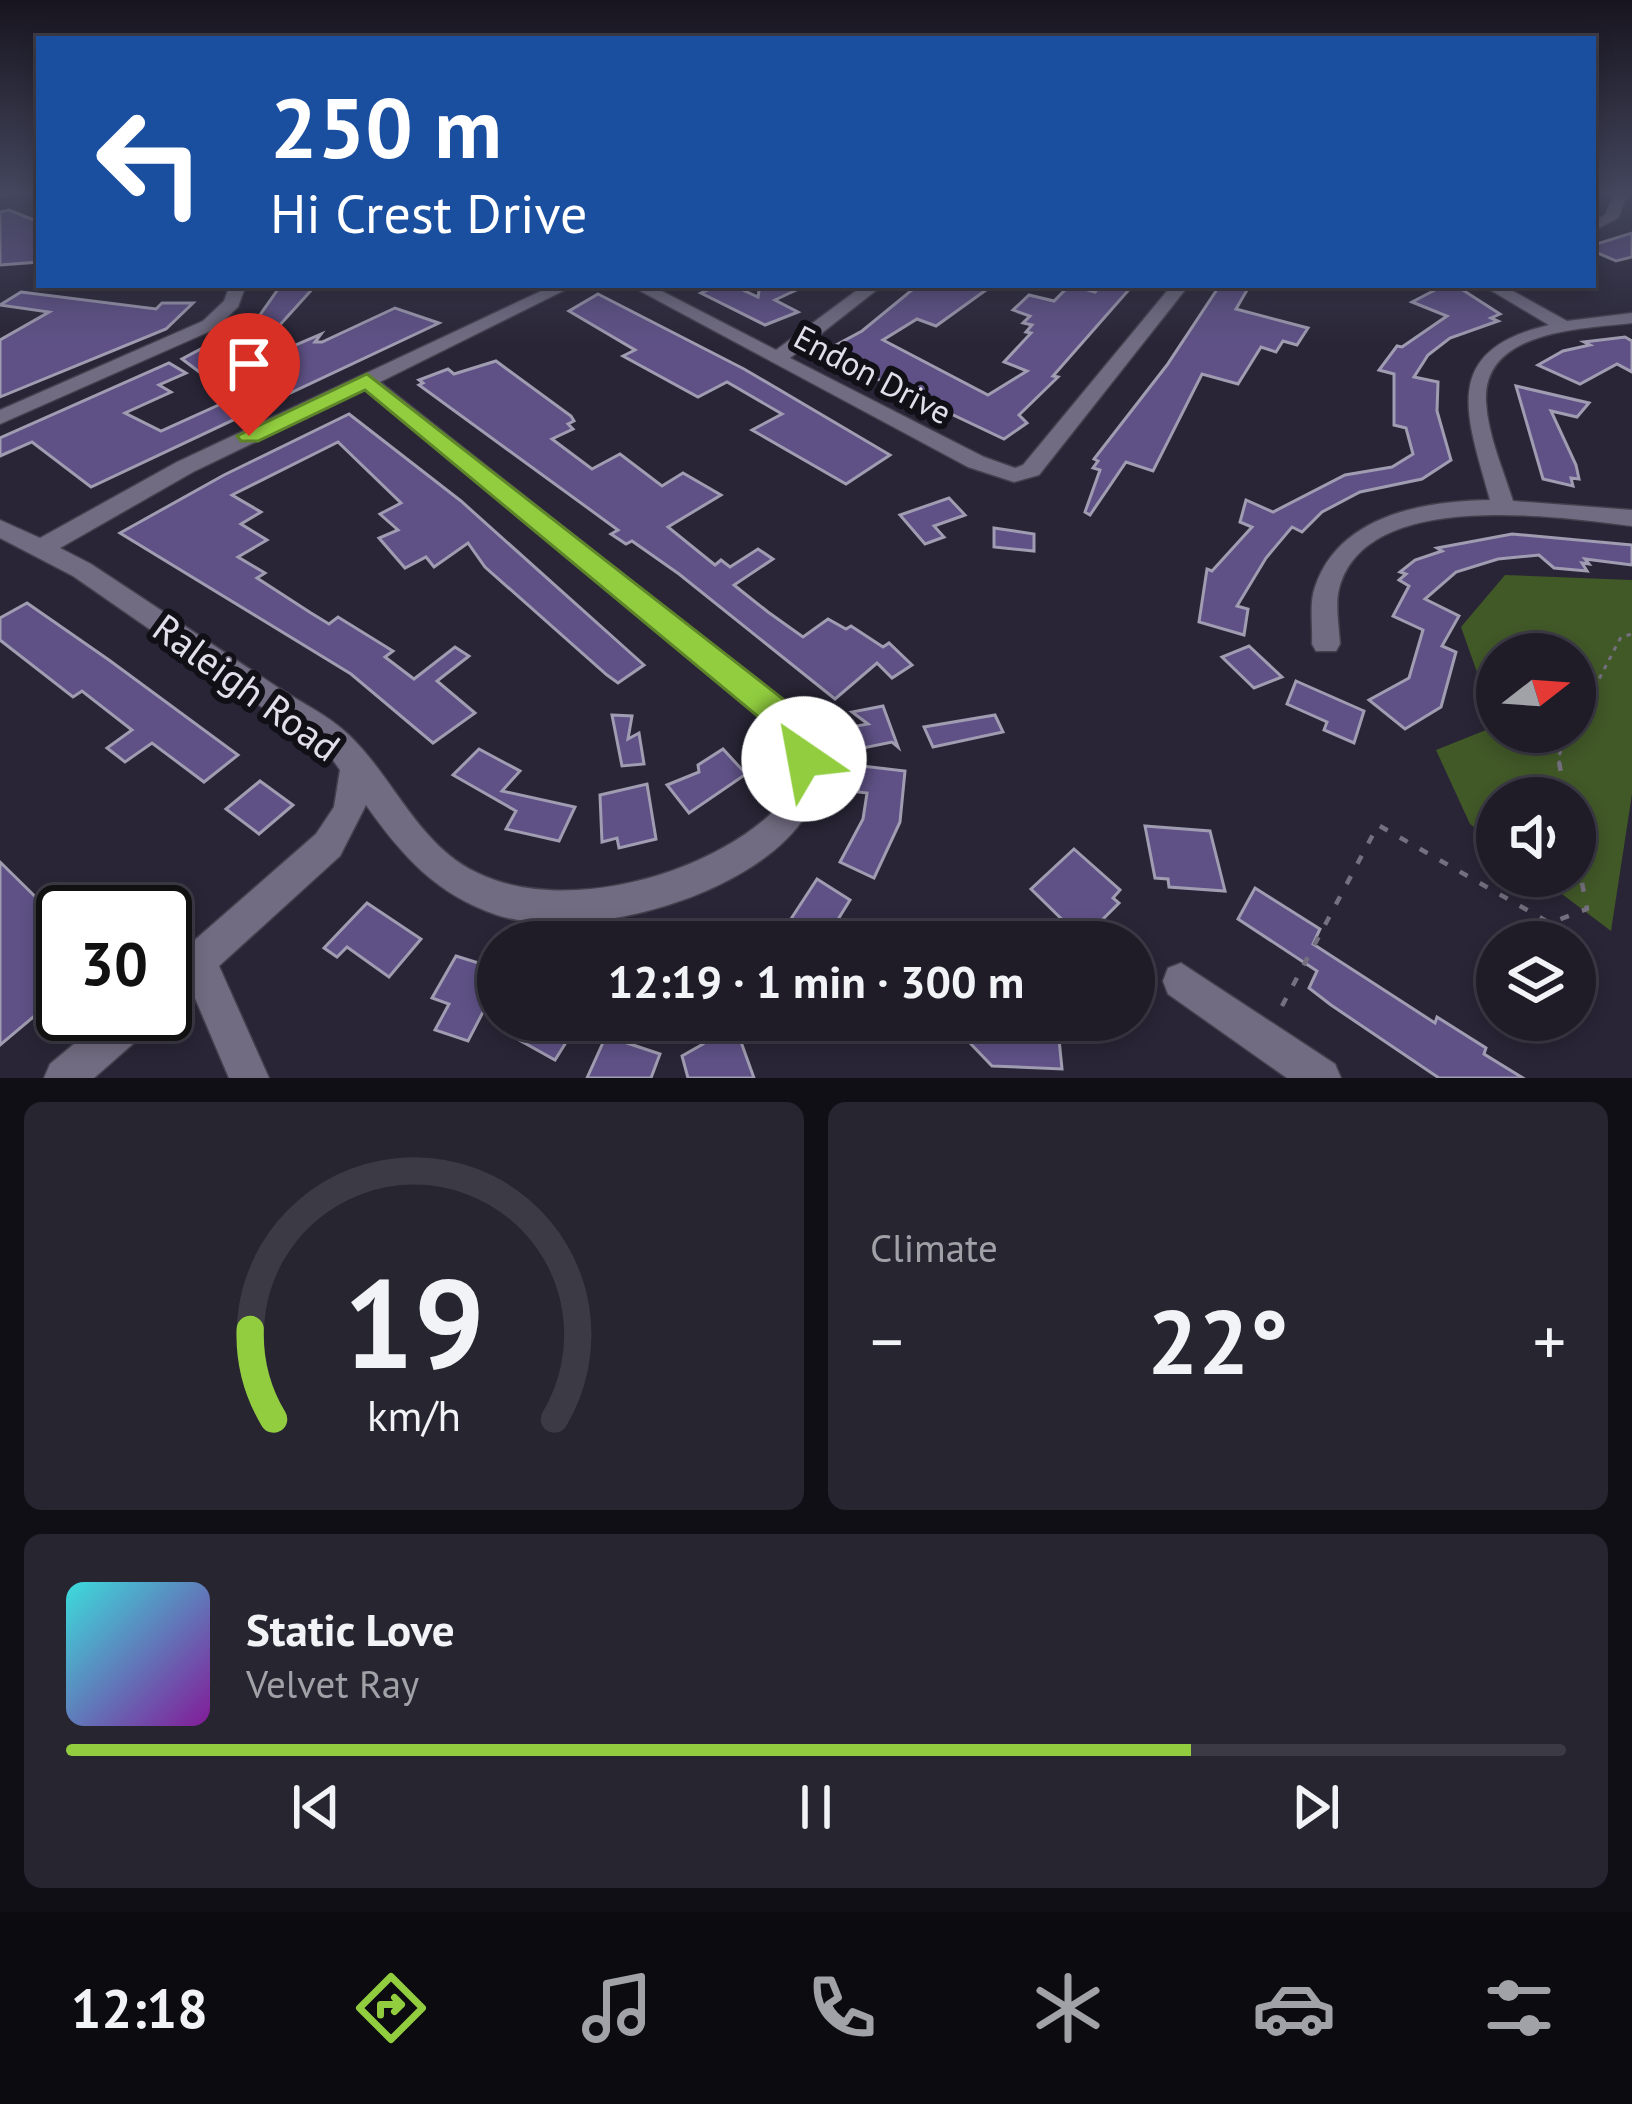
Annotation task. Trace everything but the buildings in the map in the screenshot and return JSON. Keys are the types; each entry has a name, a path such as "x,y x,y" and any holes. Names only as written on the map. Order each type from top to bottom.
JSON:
{"street":[{"path":"0,418 209,326 232,303 237,288"},
{"path":"38,550 185,467 560,288"},
{"name":"Endon Drive","path":"643,288 976,462 1020,474 1031,470 1179,288"},
{"path":"778,358 871,288"},
{"path":"1495,288 1566,327"},
{"path":"1503,505 1479,417 1478,384 1489,362 1506,347 1566,327 1632,318"},
{"path":"356,768 432,862 466,886 507,902 547,908 637,897 704,876 756,848 784,825 806,779 793,732 772,708 367,381"},
{"path":"1326,644 1323,594 1335,568 1352,549 1395,521 1419,513 1503,505 1632,518"},
{"name":"Raleigh Road","path":"0,528 82,570 339,744 356,768 355,790 341,829 192,967"},
{"path":"199,961 249,1078"},
{"path":"1181,980 1321,1078"},
{"path":"64,1078 107,1041"}],"path":[{"path":"1596,685 1621,638 1632,634"},
{"path":"1282,1006 1378,825 1476,881"},
{"path":"1504,897 1550,923 1587,909 1585,897"}],"green space":[{"path":"1505,575 1632,580 1632,794 1611,931 1566,897 1596,897 1596,777 1476,777 1476,829 1436,750 1476,734 1476,753 1596,753 1596,633 1476,633 1476,669 1461,627"}],"route":[{"path":"249,436 367,381 772,708 788,724 804,759"}]}
